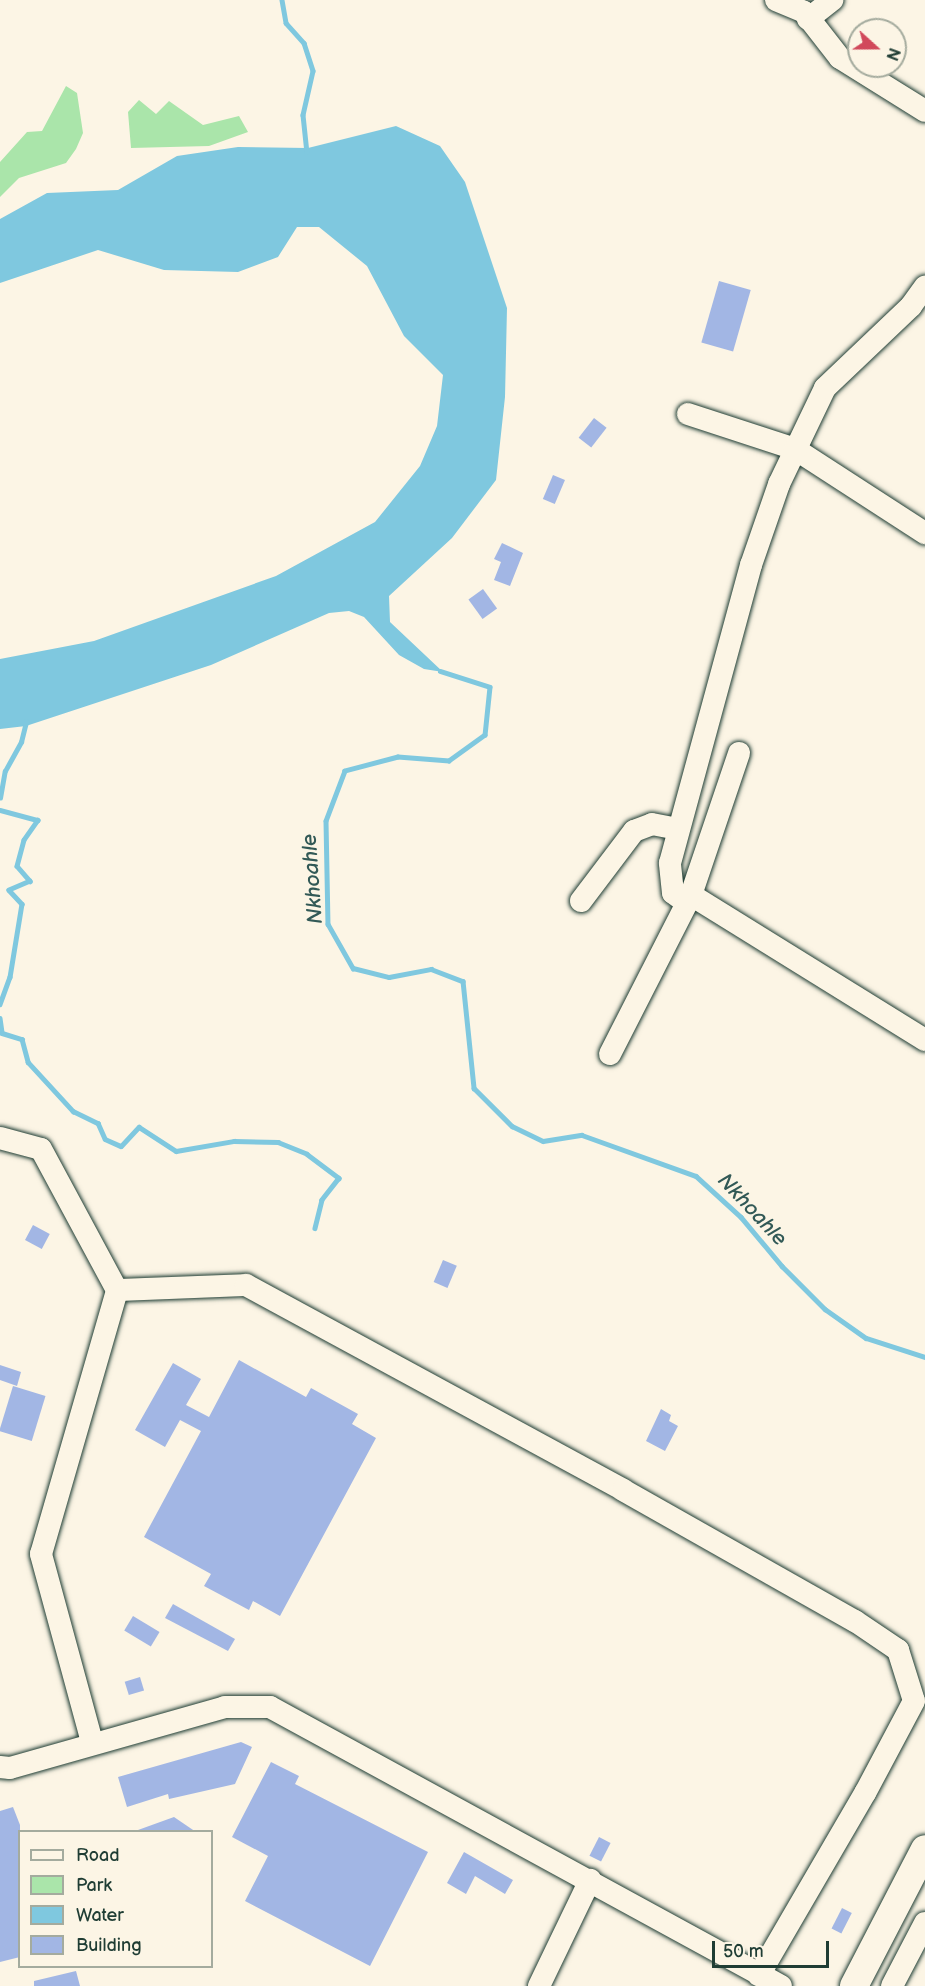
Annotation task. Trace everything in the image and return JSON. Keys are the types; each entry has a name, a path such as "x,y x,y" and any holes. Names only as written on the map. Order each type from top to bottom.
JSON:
{"main road":[{"path":"854,1986 925,1849"}],"street":[{"path":"776,0 804,12 840,58 925,111"},
{"path":"808,19 832,0"},
{"path":"925,287 911,306 825,388 779,484 751,566 677,830 670,863 673,893 689,899 925,1040"},
{"path":"687,414 795,449 834,477 925,533"},
{"path":"610,1054 689,899 739,753"},
{"path":"581,901 634,831 652,824 677,830"},
{"path":"0,1138 41,1149 117,1290 42,1554 92,1742"},
{"path":"117,1290 246,1285 634,1496 855,1621 898,1650 914,1701 865,1793 759,1975"},
{"path":"0,1767 10,1768 92,1742 225,1707 270,1707 781,1986"},
{"path":"539,1986 590,1880"},
{"path":"892,1986 916,1959 925,1923"}],"green space":[{"path":"66,86 77,93 83,133 76,149 66,163 19,178 0,197 0,162 27,132 42,131"},
{"path":"139,100 156,114 169,101 203,125 239,116 248,132 209,146 131,148 128,112"}],"water":[{"path":"396,126 440,146 465,182 507,308 505,397 496,480 452,538 389,596 390,622 443,672 424,669 399,655 364,617 349,611 329,613 211,665 26,726 0,729 0,659 94,641 276,576 375,522 420,466 437,426 443,375 404,336 367,266 319,227 297,227 278,257 238,272 164,270 98,250 0,283 0,219 47,193 118,190 177,156 238,147 308,148"}],"building":[{"path":"719,281 751,290 733,352 701,343"},
{"path":"594,418 607,428 591,448 579,438"},
{"path":"553,475 565,480 555,504 543,499"},
{"path":"502,543 523,553 510,586 494,580 501,562 494,559"},
{"path":"483,589 497,608 483,619 468,600"},
{"path":"33,1225 50,1234 42,1249 25,1240"},
{"path":"443,1260 457,1266 447,1288 434,1282"},
{"path":"239,1360 306,1397 311,1388 358,1414 352,1424 376,1438 280,1616 253,1601 249,1610 204,1586 211,1574 144,1537 201,1431 180,1420 165,1447 135,1430 173,1363 201,1379 186,1405 209,1417"},
{"path":"0,1365 21,1372 17,1386 0,1380"},
{"path":"13,1386 46,1396 32,1441 0,1431"},
{"path":"661,1409 671,1415 669,1421 678,1426 665,1451 646,1441"},
{"path":"173,1604 235,1639 228,1651 165,1618"},
{"path":"133,1616 160,1632 151,1647 124,1631"},
{"path":"140,1677 144,1690 129,1695 125,1682"},
{"path":"241,1742 252,1747 235,1784 169,1799 168,1794 127,1807 118,1777"},
{"path":"271,1762 299,1776 295,1784 428,1852 370,1966 245,1901 268,1856 232,1837"},
{"path":"13,1807 20,1830 18,1830 18,1958 0,1962 0,1811"},
{"path":"174,1817 193,1830 138,1830"},
{"path":"599,1837 611,1843 601,1862 589,1856"},
{"path":"464,1852 513,1880 505,1894 475,1876 466,1894 447,1883"},
{"path":"842,1908 852,1913 841,1933 832,1928"},
{"path":"76,1971 80,1986 34,1986 34,1981"}],"waterway":[{"path":"282,0 286,23 304,43 313,71 303,115 307,152"},
{"name":"Nkhoahle","path":"440,671 490,687 485,735 449,761 398,757 345,771 326,821 328,924 353,968 389,977 431,969 463,981 474,1088 512,1126 543,1141 582,1135 696,1176 741,1217 782,1266 825,1309 866,1338 925,1357"},
{"path":"0,798 5,771 21,742 26,722"},
{"path":"0,810 38,820 24,840 17,866 30,881 9,890 22,904 10,977 0,1004"},
{"path":"0,1018 2,1033 22,1039 28,1062 73,1111 98,1123 105,1139 121,1146 139,1127 176,1151 234,1141 278,1142 307,1154 339,1178 322,1200 315,1228"}]}
